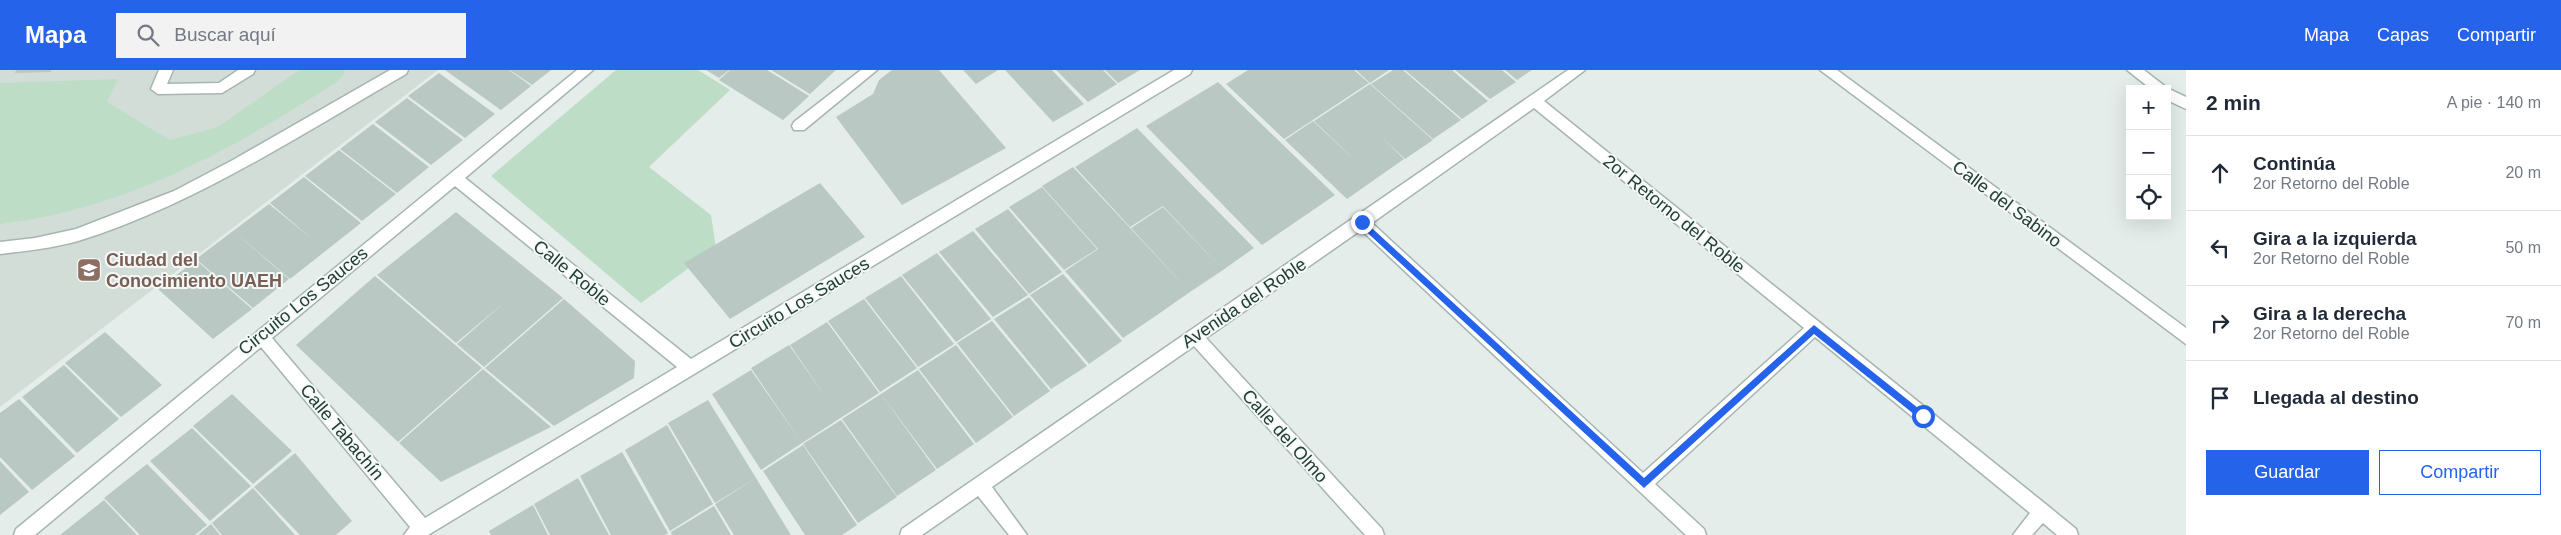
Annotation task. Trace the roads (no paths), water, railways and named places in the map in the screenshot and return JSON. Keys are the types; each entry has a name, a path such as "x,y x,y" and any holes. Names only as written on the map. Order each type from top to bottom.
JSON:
{"street":[{"path":"166,70 158,88 222,88 248,70"},
{"name":"Circuito Los Sauces","path":"22,535 261,336 586,70"},
{"path":"799,126 870,70"},
{"name":"Circuito Los Sauces","path":"417,532 1185,70"},
{"name":"Avenida del Roble","path":"908,535 1362,222 1578,70"},
{"name":"Calle del Sabino","path":"1827,70 2186,337"},
{"path":"2134,70 2156,85"},
{"path":"0,248 35,244 76,235 179,195 238,164 397,71"},
{"path":"2171,95 2186,104"},
{"name":"2or Retorno del Roble","path":"1534,100 2070,535"},
{"name":"Calle Roble","path":"455,178 690,368"},
{"path":"1362,222 1698,535"},
{"path":"1644,484 1814,329"},
{"name":"Calle Tabachín","path":"261,336 417,532"},
{"name":"Calle del Olmo","path":"1195,337 1376,535"},
{"path":"980,485 1019,535"},
{"path":"2021,535 2042,512"}],"place":[{"name":"Ciudad del Conocimiento UAEH","path":"89,270"}]}
